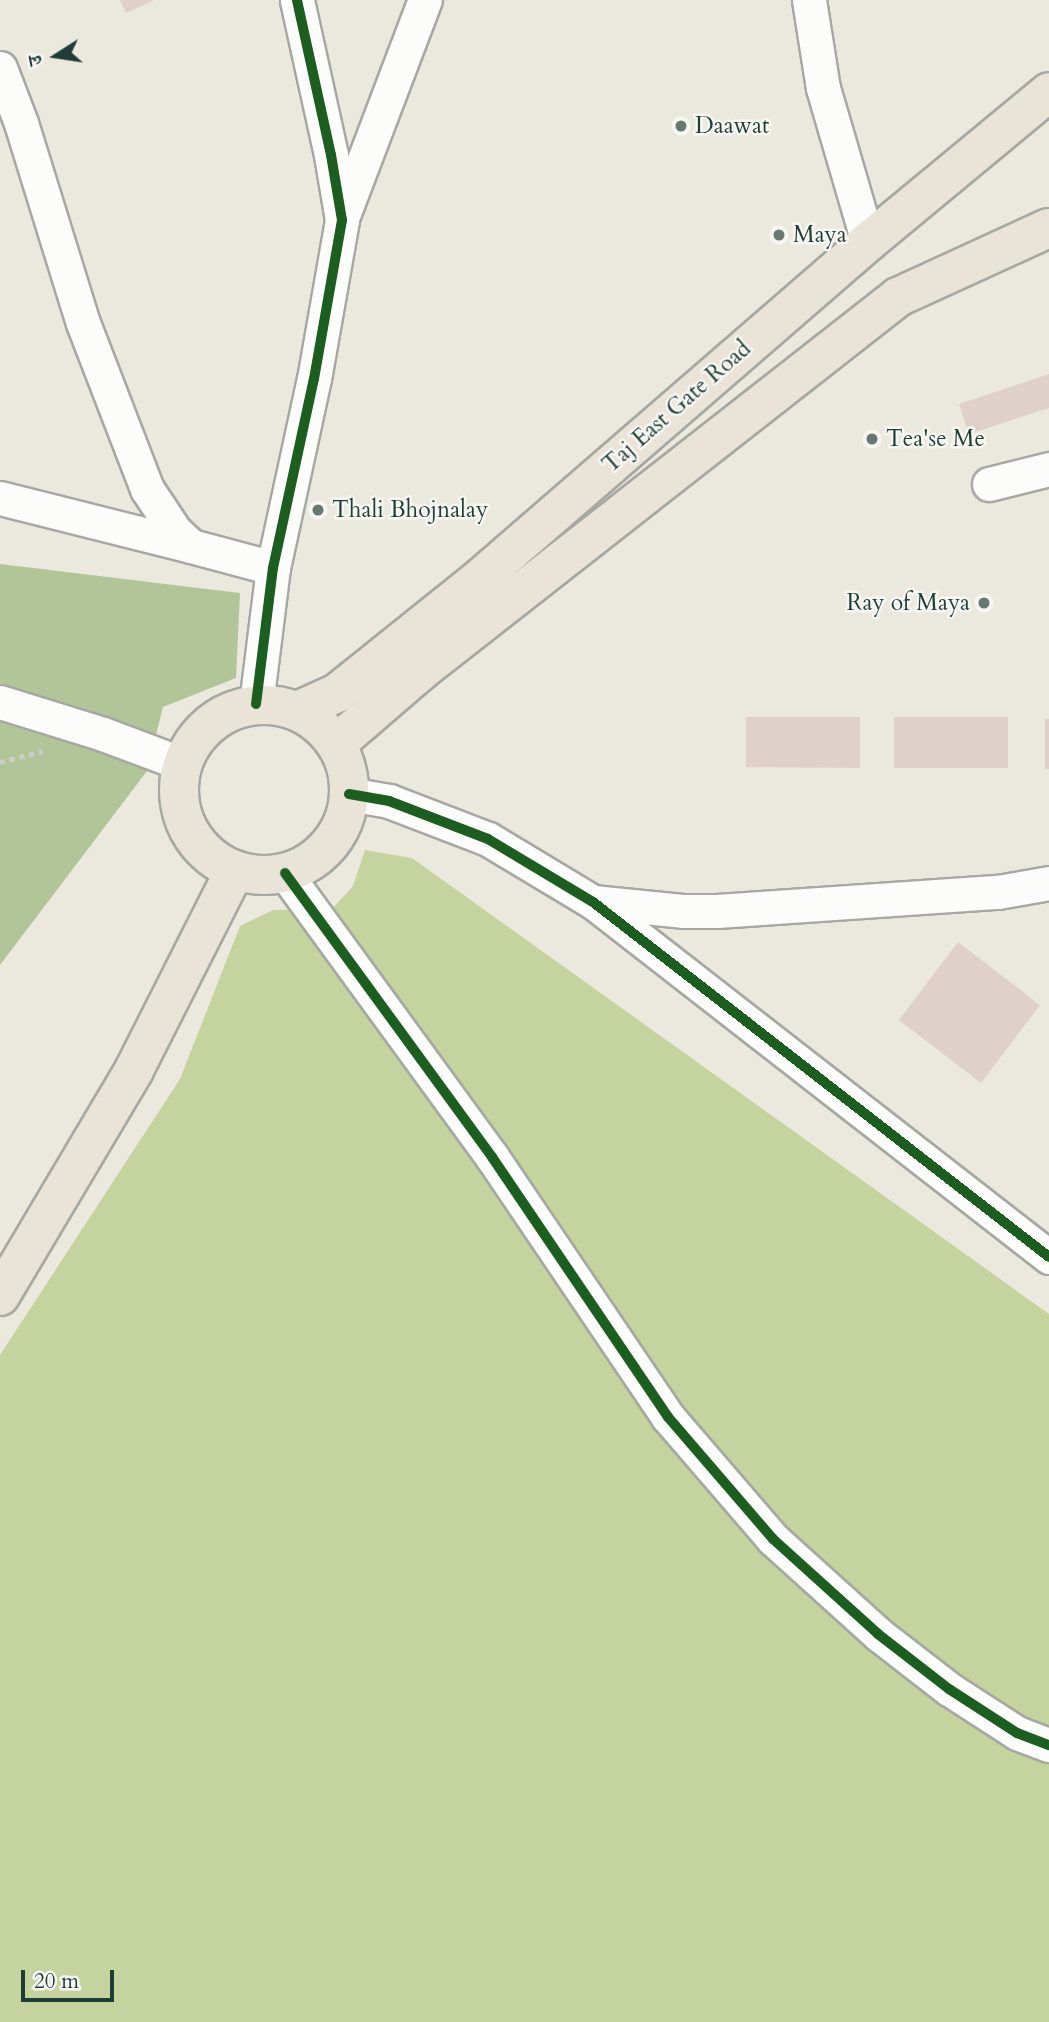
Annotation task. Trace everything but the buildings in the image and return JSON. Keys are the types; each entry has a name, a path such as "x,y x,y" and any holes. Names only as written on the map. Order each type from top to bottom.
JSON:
{"main road":[{"name":"Taj East Gate Road","path":"297,711 337,693 478,580 868,242 1049,92"},
{"path":"336,744 422,670 898,297 1049,228"},
{"path":"256,704 297,711 319,725 336,744 346,768 349,794 345,816 336,835 323,852 306,864 285,873 260,875 235,870 213,857 194,839 183,815 179,790 183,764 191,746 219,717 256,704"},
{"path":"0,1296 134,1070 235,870"}],"street":[{"path":"297,0 333,165 342,220"},
{"path":"256,704 273,568 314,379 342,220 425,0"},
{"path":"810,0 823,88 868,242"},
{"path":"0,68 21,123 83,323 147,489 175,531 191,545"},
{"path":"989,484 1049,469"},
{"path":"0,498 273,568"},
{"path":"0,702 103,734 183,764"},
{"path":"349,794 389,802 488,839 593,902 1049,1257"},
{"path":"285,873 492,1157 668,1417 773,1539 878,1633 948,1689 1017,1733 1049,1745"},
{"path":"593,902 683,911 717,911 972,894 1049,883"}],"green space":[{"path":"0,564 240,593 236,678 163,707 147,771 0,965"},
{"path":"365,850 412,858 1049,1314 1049,2022 0,2022 0,1355 180,1079 240,926 273,910 332,909 353,886"}],"cycle path":[{"path":"256,704 273,568 314,379 342,220 331,155 297,0"},
{"path":"349,794 389,801 488,839 593,902 1049,1257"},
{"path":"285,873 492,1157 668,1417 773,1539 878,1634 949,1689 1017,1733 1049,1745"}],"place":[{"name":"Daawat","path":"681,126"},
{"name":"Maya","path":"779,235"},
{"name":"Tea'se Me","path":"872,439"},
{"name":"Thali Bhojnalay","path":"318,510"},
{"name":"Ray of Maya","path":"984,603"}]}
